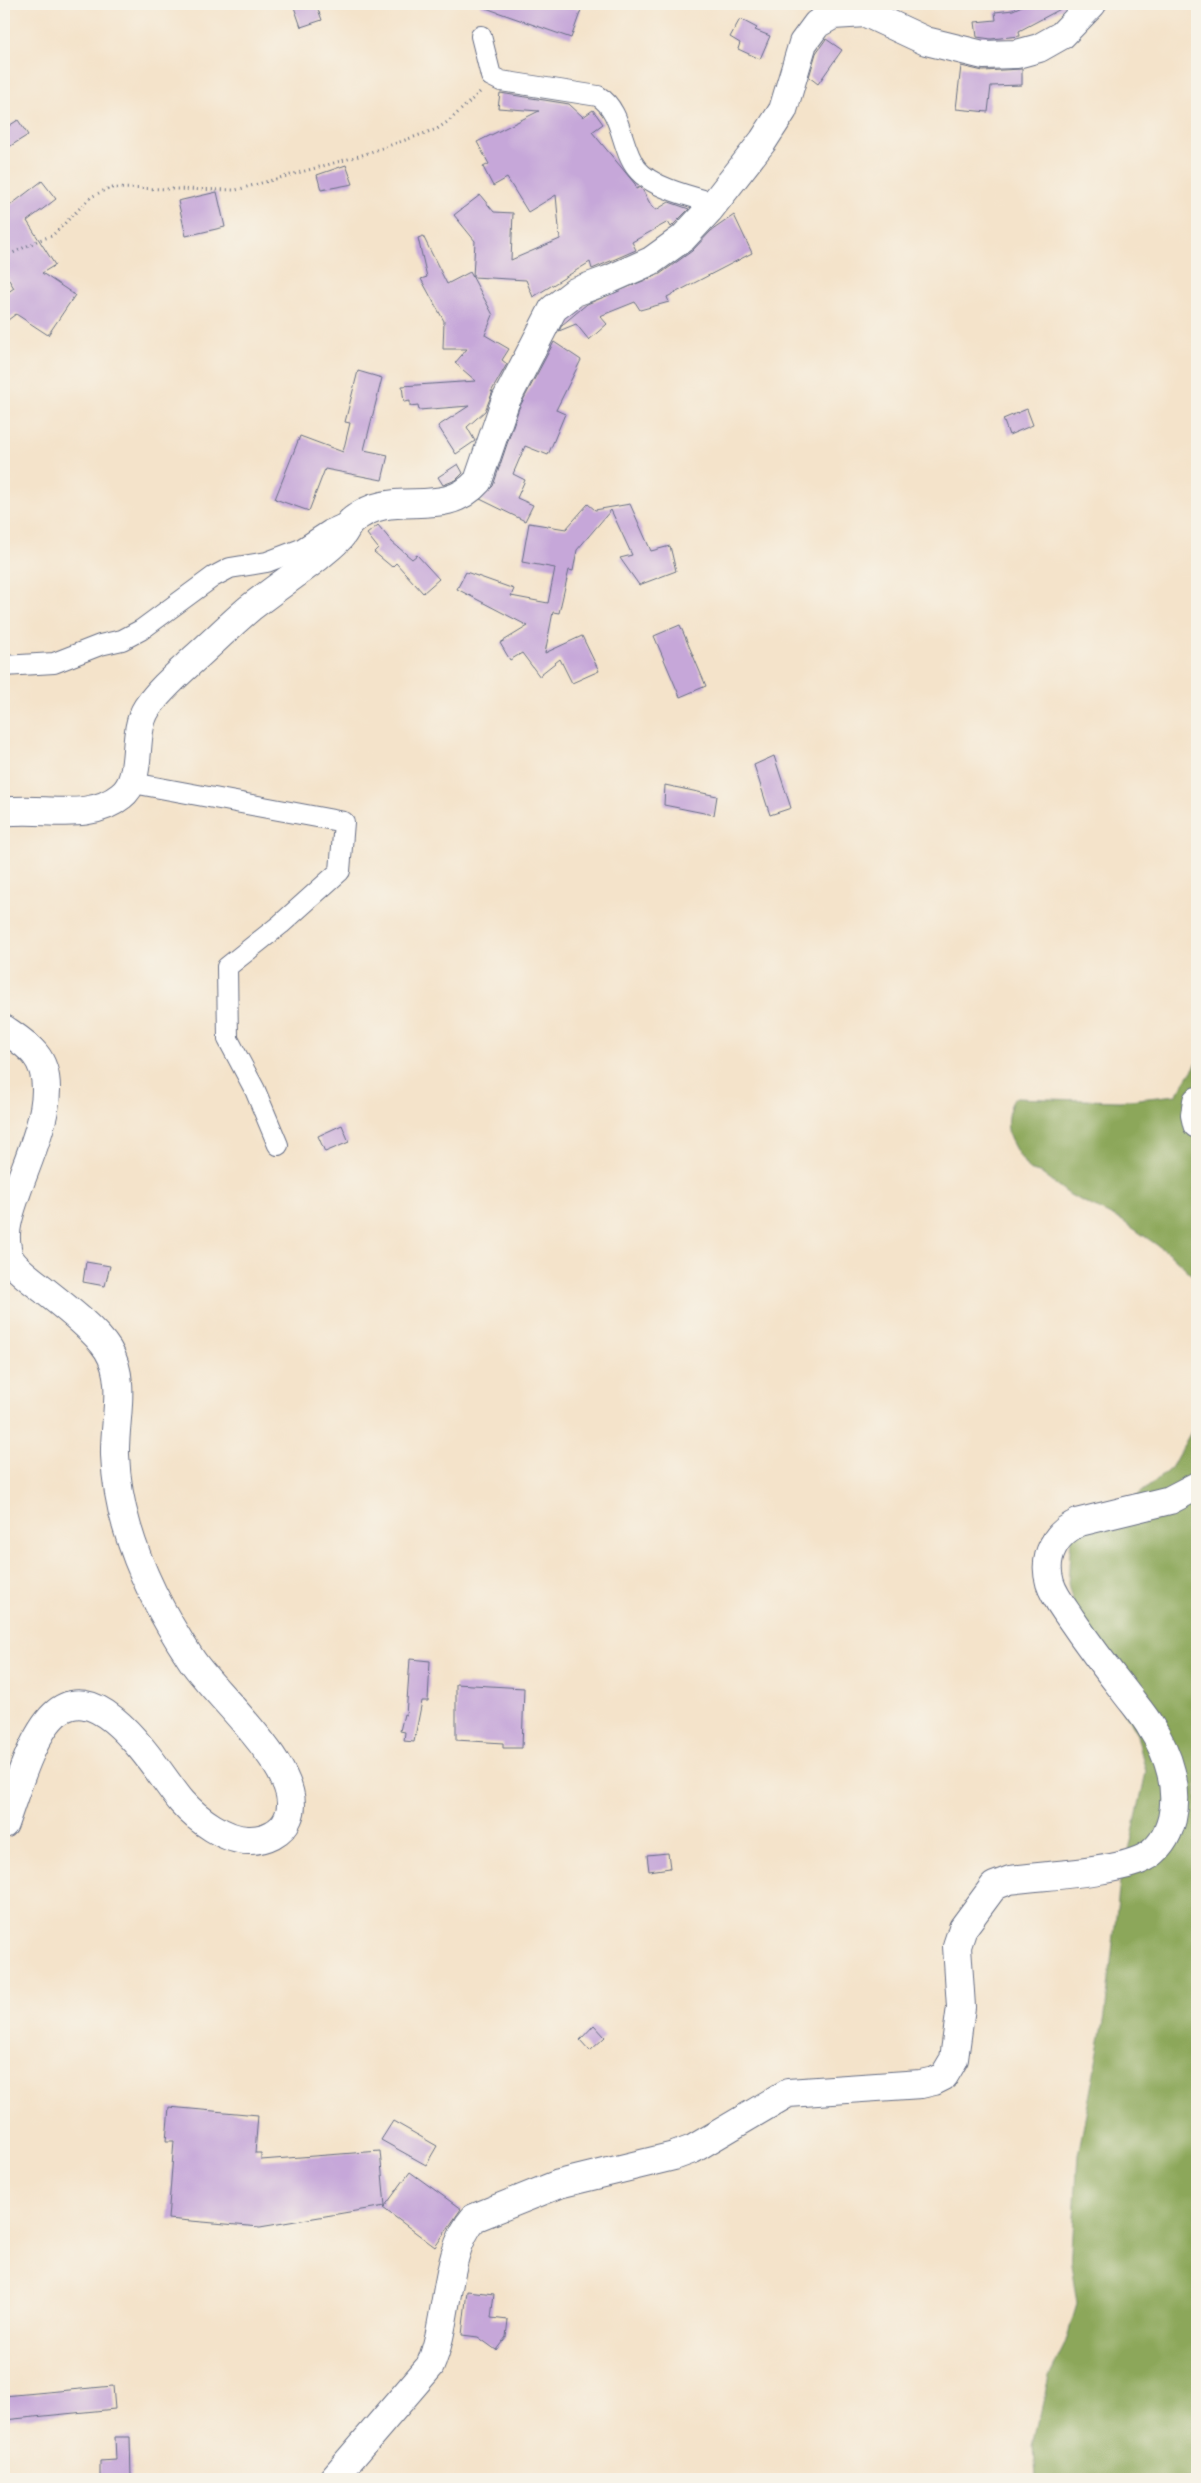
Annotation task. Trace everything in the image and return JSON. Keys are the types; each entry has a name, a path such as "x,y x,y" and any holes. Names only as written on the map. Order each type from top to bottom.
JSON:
{"street":[{"path":"4,666 54,662 100,645 122,640 140,630 213,577 230,568 267,562 301,549 364,511 382,504 398,502 435,504 445,502 470,490 478,481 505,402 553,309 574,292 608,280 651,261 683,238 714,203 764,140 782,110 803,43 817,24 833,15 866,13 926,41 983,55 1016,54 1040,48 1062,35 1092,4"},
{"path":"481,36 491,76 598,96 606,100 634,164 641,173 676,192 714,203"},
{"path":"4,812 92,810 108,805 123,796 133,783 140,723 147,709 167,685 249,609 318,557 336,541 350,521"},
{"path":"133,783 344,822 340,871 281,924 227,968 228,1039 255,1090 278,1145"},
{"path":"4,1029 36,1055 45,1077 45,1106 9,1215 6,1238 10,1260 29,1279 70,1311 108,1349 117,1371 119,1390 115,1453 118,1489 127,1528 147,1579 192,1661 259,1739 280,1769 289,1788 292,1807 287,1821 274,1834 260,1840 244,1840 226,1834 204,1822 184,1804 121,1725 95,1707 79,1706 66,1708 55,1714 47,1724 28,1761 4,1824"},
{"path":"1197,1101 1195,1115 1197,1124"},
{"path":"333,2479 430,2366 438,2343 455,2260 464,2228 474,2218 559,2184 674,2156 693,2149 788,2093 921,2084 944,2076 954,2059 960,2022 961,2007 957,1957 959,1936 988,1892 994,1886 1010,1880 1126,1865 1146,1857 1160,1846 1170,1828 1174,1808 1174,1787 1168,1764 1152,1728 1091,1648 1054,1594 1047,1565 1051,1548 1059,1536 1069,1527 1080,1522 1170,1500 1197,1486"}],"path":[{"path":"4,254 11,254 39,240 52,236 91,197 109,188 236,190 359,156 436,129 449,121 495,78"}],"green space":[{"path":"1197,1063 1197,1279 1170,1254 1121,1220 1070,1195 1042,1174 1029,1170 1013,1144 1008,1128 1008,1119 1014,1098 1120,1101 1176,1095"},
{"path":"1197,1421 1197,2479 1035,2479 1033,2445 1049,2376 1065,2344 1077,2304 1071,2265 1078,2155 1105,2015 1120,1881 1126,1865 1146,1772 1136,1731 1086,1651 1068,1584 1071,1534 1109,1519 1171,1468"}],"building":[{"path":"293,4 316,4 322,20 301,27"},
{"path":"480,4 563,4 581,10 571,38 480,6"},
{"path":"1026,4 1070,4 1019,31 1020,36 991,39 977,37 975,22 996,20 995,12 1013,10"},
{"path":"740,19 757,28 755,30 770,36 760,59 738,49 740,43 730,37"},
{"path":"826,39 842,50 818,84 809,77 816,53"},
{"path":"961,66 983,71 1022,69 1022,85 991,86 988,112 956,109"},
{"path":"500,93 569,104 583,117 593,110 603,124 592,132 635,184 636,189 640,187 642,189 652,207 656,210 669,202 689,209 671,227 668,222 632,242 636,250 592,269 590,262 533,297 526,280 473,277 475,241 454,215 480,195 494,212 513,213 511,260 560,239 556,195 528,212 507,178 493,186 483,167 489,164 477,142 539,111 498,108"},
{"path":"18,120 28,135 4,150 4,129"},
{"path":"346,165 353,184 321,190 317,175"},
{"path":"42,181 56,199 27,221 55,265 42,273 75,295 48,335 16,314 4,323 4,295 14,288 4,272 4,210"},
{"path":"217,192 225,227 186,236 178,201"},
{"path":"734,215 752,253 667,297 669,302 640,310 635,302 600,316 607,324 589,340 576,324 559,331 562,325 587,304 660,274 692,251 711,231"},
{"path":"423,236 447,284 470,272 493,315 485,335 509,349 502,360 507,364 491,392 493,391 485,411 467,427 475,441 456,454 438,426 469,406 419,410 418,405 410,406 410,401 404,402 402,386 476,381 455,363 467,349 443,349 444,321 421,279 427,277 418,238"},
{"path":"554,342 581,360 556,410 565,414 548,455 525,446 513,474 525,480 517,498 533,505 525,521 480,499 493,486 519,408"},
{"path":"358,371 382,378 364,450 388,455 382,480 325,469 309,511 275,499 300,436 343,452 350,423 345,422"},
{"path":"1027,409 1033,425 1009,435 1003,419"},
{"path":"458,464 463,473 456,480 443,485 438,477"},
{"path":"588,504 595,510 630,504 651,551 670,546 676,571 639,585 620,558 632,555 611,510 577,550 573,571 569,570 559,613 553,612 545,653 582,636 599,671 572,683 560,659 541,674 540,677 522,653 510,660 500,643 528,626 457,589 466,572 514,589 511,596 548,603 555,568 522,562 529,523 566,529"},
{"path":"378,525 392,542 412,559 417,555 439,579 423,593 396,563 392,567 374,552 378,548 367,534"},
{"path":"680,625 706,686 680,697 654,636"},
{"path":"774,756 791,808 770,815 754,765"},
{"path":"665,785 717,796 714,815 664,805"},
{"path":"342,1125 349,1142 325,1152 318,1136"},
{"path":"86,1262 110,1266 105,1286 83,1282"},
{"path":"410,1659 430,1661 428,1701 422,1701 414,1742 404,1741 405,1732 400,1731 404,1714 406,1715"},
{"path":"456,1684 524,1688 522,1748 503,1748 503,1743 456,1740"},
{"path":"668,1853 670,1868 649,1871 647,1855"},
{"path":"594,2025 605,2037 590,2051 580,2040"},
{"path":"169,2107 258,2115 255,2153 261,2153 261,2160 380,2151 385,2206 260,2227 168,2219 174,2141 166,2141"},
{"path":"393,2121 437,2146 426,2165 381,2140"},
{"path":"410,2172 461,2209 435,2247 383,2208"},
{"path":"467,2291 494,2294 491,2318 508,2320 506,2337 496,2350 478,2337 462,2335"},
{"path":"113,2386 115,2409 4,2420 4,2396"},
{"path":"115,2437 130,2437 131,2479 100,2479 100,2461 116,2460"}]}
